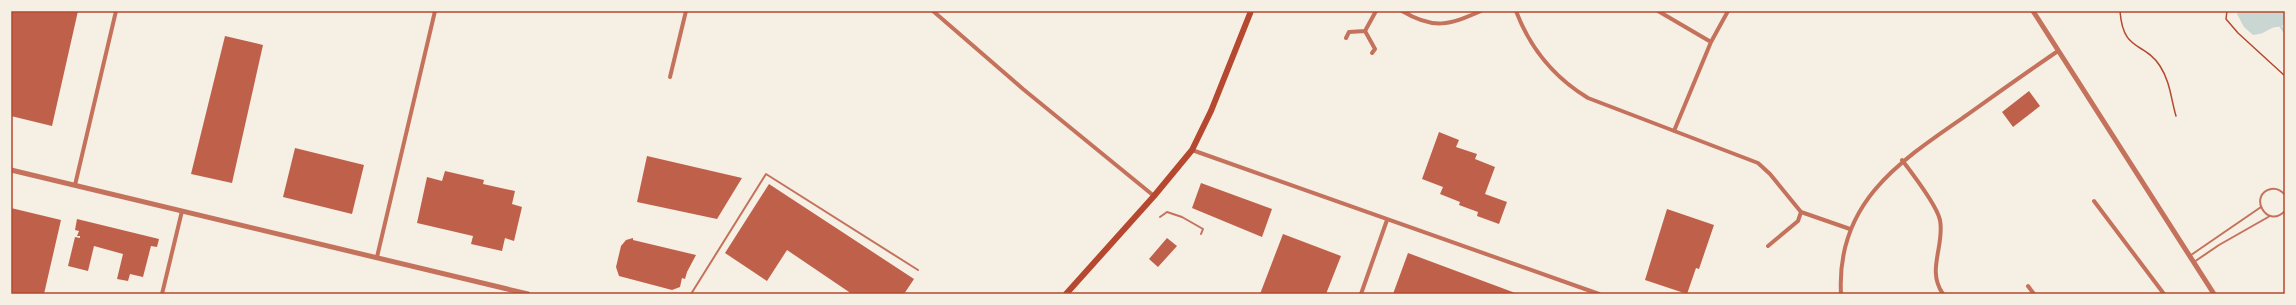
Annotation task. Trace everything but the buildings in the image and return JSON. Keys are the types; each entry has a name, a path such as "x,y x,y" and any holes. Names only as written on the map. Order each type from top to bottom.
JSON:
{"main road":[{"path":"1066,294 1154,196 1192,150 1212,111 1251,11"}],"street":[{"path":"75,185 116,11"},
{"path":"377,257 436,11"},
{"path":"670,77 686,11"},
{"path":"933,11 1023,89 1154,196"},
{"path":"1365,31 1376,11"},
{"path":"1402,11 1425,23 1444,24 1481,11"},
{"path":"1516,11 1532,44 1547,65 1575,90 1588,98 1758,164 1770,174 1801,212 1850,229"},
{"path":"1658,11 1711,42"},
{"path":"1674,131 1711,42 1728,11"},
{"path":"2033,11 2214,294"},
{"path":"1346,38 1349,32 1365,31"},
{"path":"1365,31 1375,49 1372,53"},
{"path":"1841,294 1840,273 1850,229 1861,208 1881,181 1902,160 2058,51"},
{"path":"1192,150 1599,294"},
{"path":"1902,160 1940,218 1942,234 1934,269 1936,282 1943,294"},
{"path":"11,170 528,294"},
{"path":"2094,201 2164,294"},
{"path":"162,294 182,211"},
{"path":"1768,246 1798,220 1801,212"},
{"path":"1361,294 1387,220"},
{"path":"2028,286 2034,294"}],"lane":[{"path":"691,294 766,174 918,270"},
{"path":"2270,216 2261,207 2260,200 2266,191 2275,189 2285,194"},
{"path":"2190,255 2261,207"},
{"path":"2194,262 2270,216 2278,216 2285,211"},
{"path":"1160,218 1167,212 1182,217 1203,230 1202,234"}],"path":[{"path":"2120,11 2124,32 2132,44 2152,57 2167,77 2176,116"},
{"path":"2226,11 2226,20 2285,76"}],"shaded area":[{"path":"2238,11 2285,11 2285,24 2253,35 2244,27 2237,14"}],"waterway":[{"path":"2280,25 2285,33"}]}
